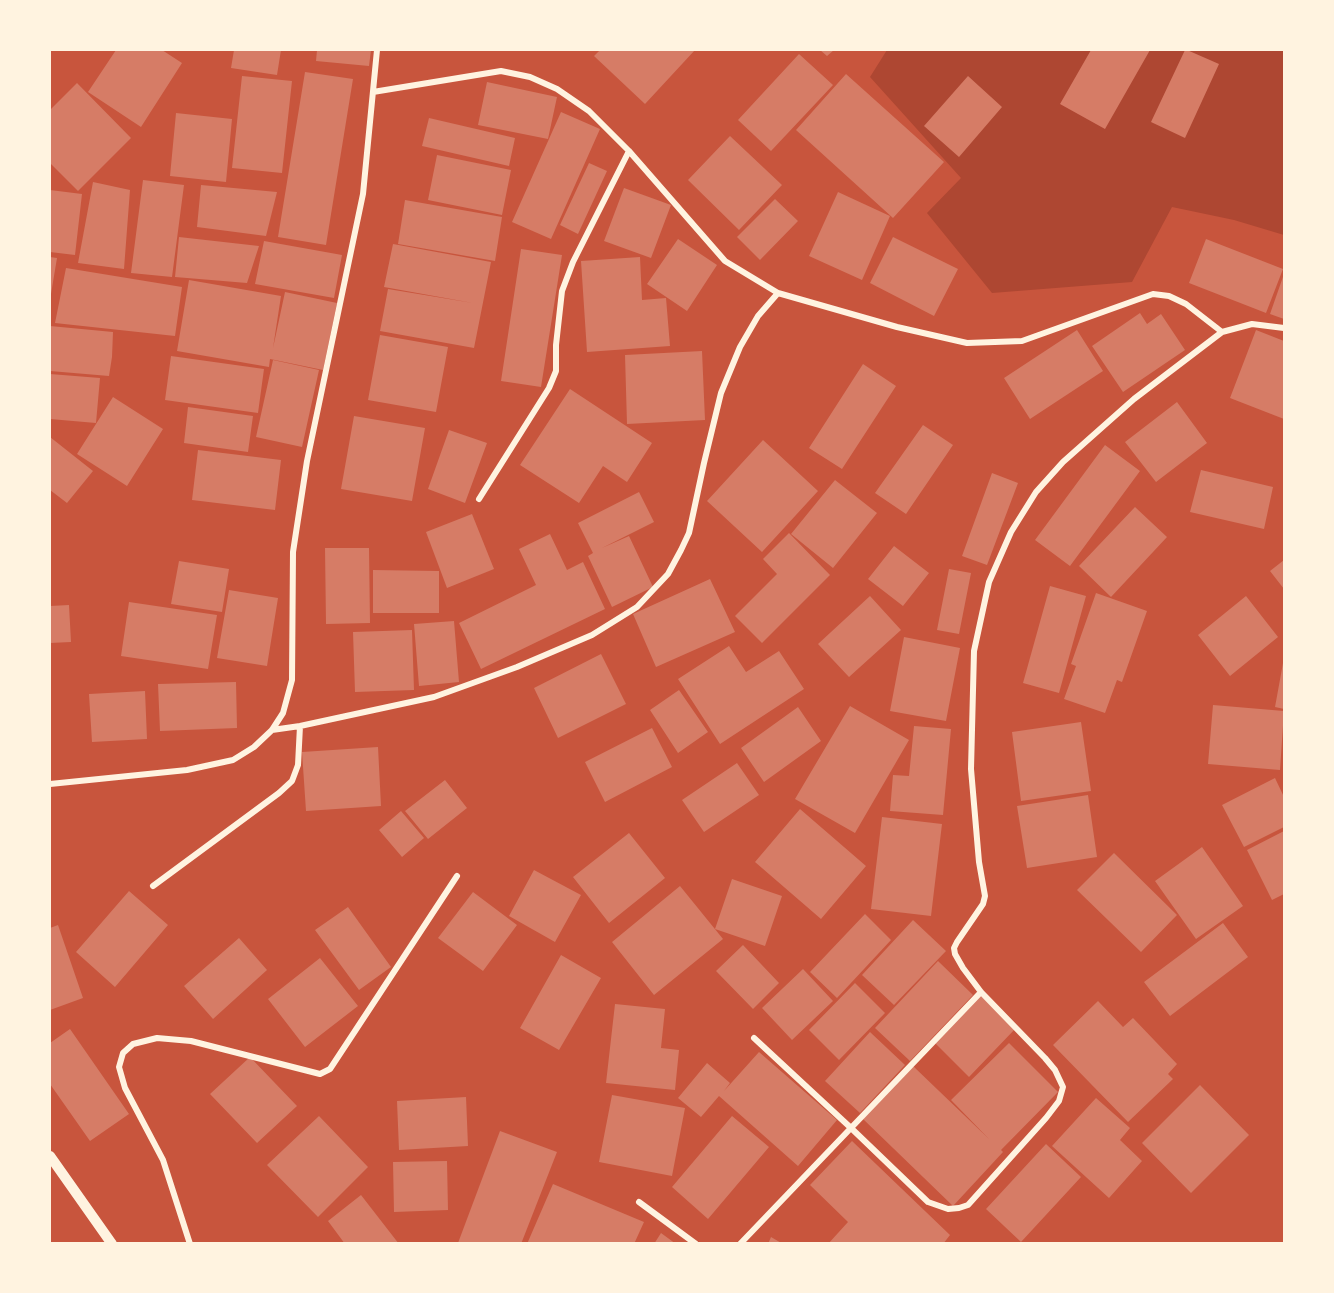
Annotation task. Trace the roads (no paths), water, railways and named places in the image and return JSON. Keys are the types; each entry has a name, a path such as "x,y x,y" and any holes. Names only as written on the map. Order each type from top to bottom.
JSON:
{"street":[{"path":"50,784 187,770 233,760 254,747 272,729 283,713 292,680 293,552 310,450 363,194 377,50"},
{"path":"373,92 501,71 531,77 557,89 589,111 629,152 725,261 778,293 897,327 967,343 1022,341 1153,294 1169,296 1186,304 1222,332"},
{"path":"479,500 549,388 556,371 556,345 562,291 573,262 629,152"},
{"path":"272,729 300,726 434,697 518,667 592,635 638,607 668,574 689,533 721,393 740,347 758,316 778,293"},
{"path":"754,1038 928,1202 948,1209 968,1205 1059,1101 1063,1087 1056,1070 981,992 963,968 954,948 983,904 985,896 979,862 971,769 974,651 988,582 1011,532 1036,492 1063,462 1134,399 1222,332 1252,324 1284,328"},
{"path":"153,886 292,781 298,765 300,726"},
{"path":"190,1244 163,1160 125,1088 119,1066 123,1053 133,1044 157,1038 191,1041 320,1074 330,1069 457,876"},
{"path":"740,1244 981,992"},
{"path":"50,1156 111,1244"},
{"path":"639,1202 696,1244"}]}
